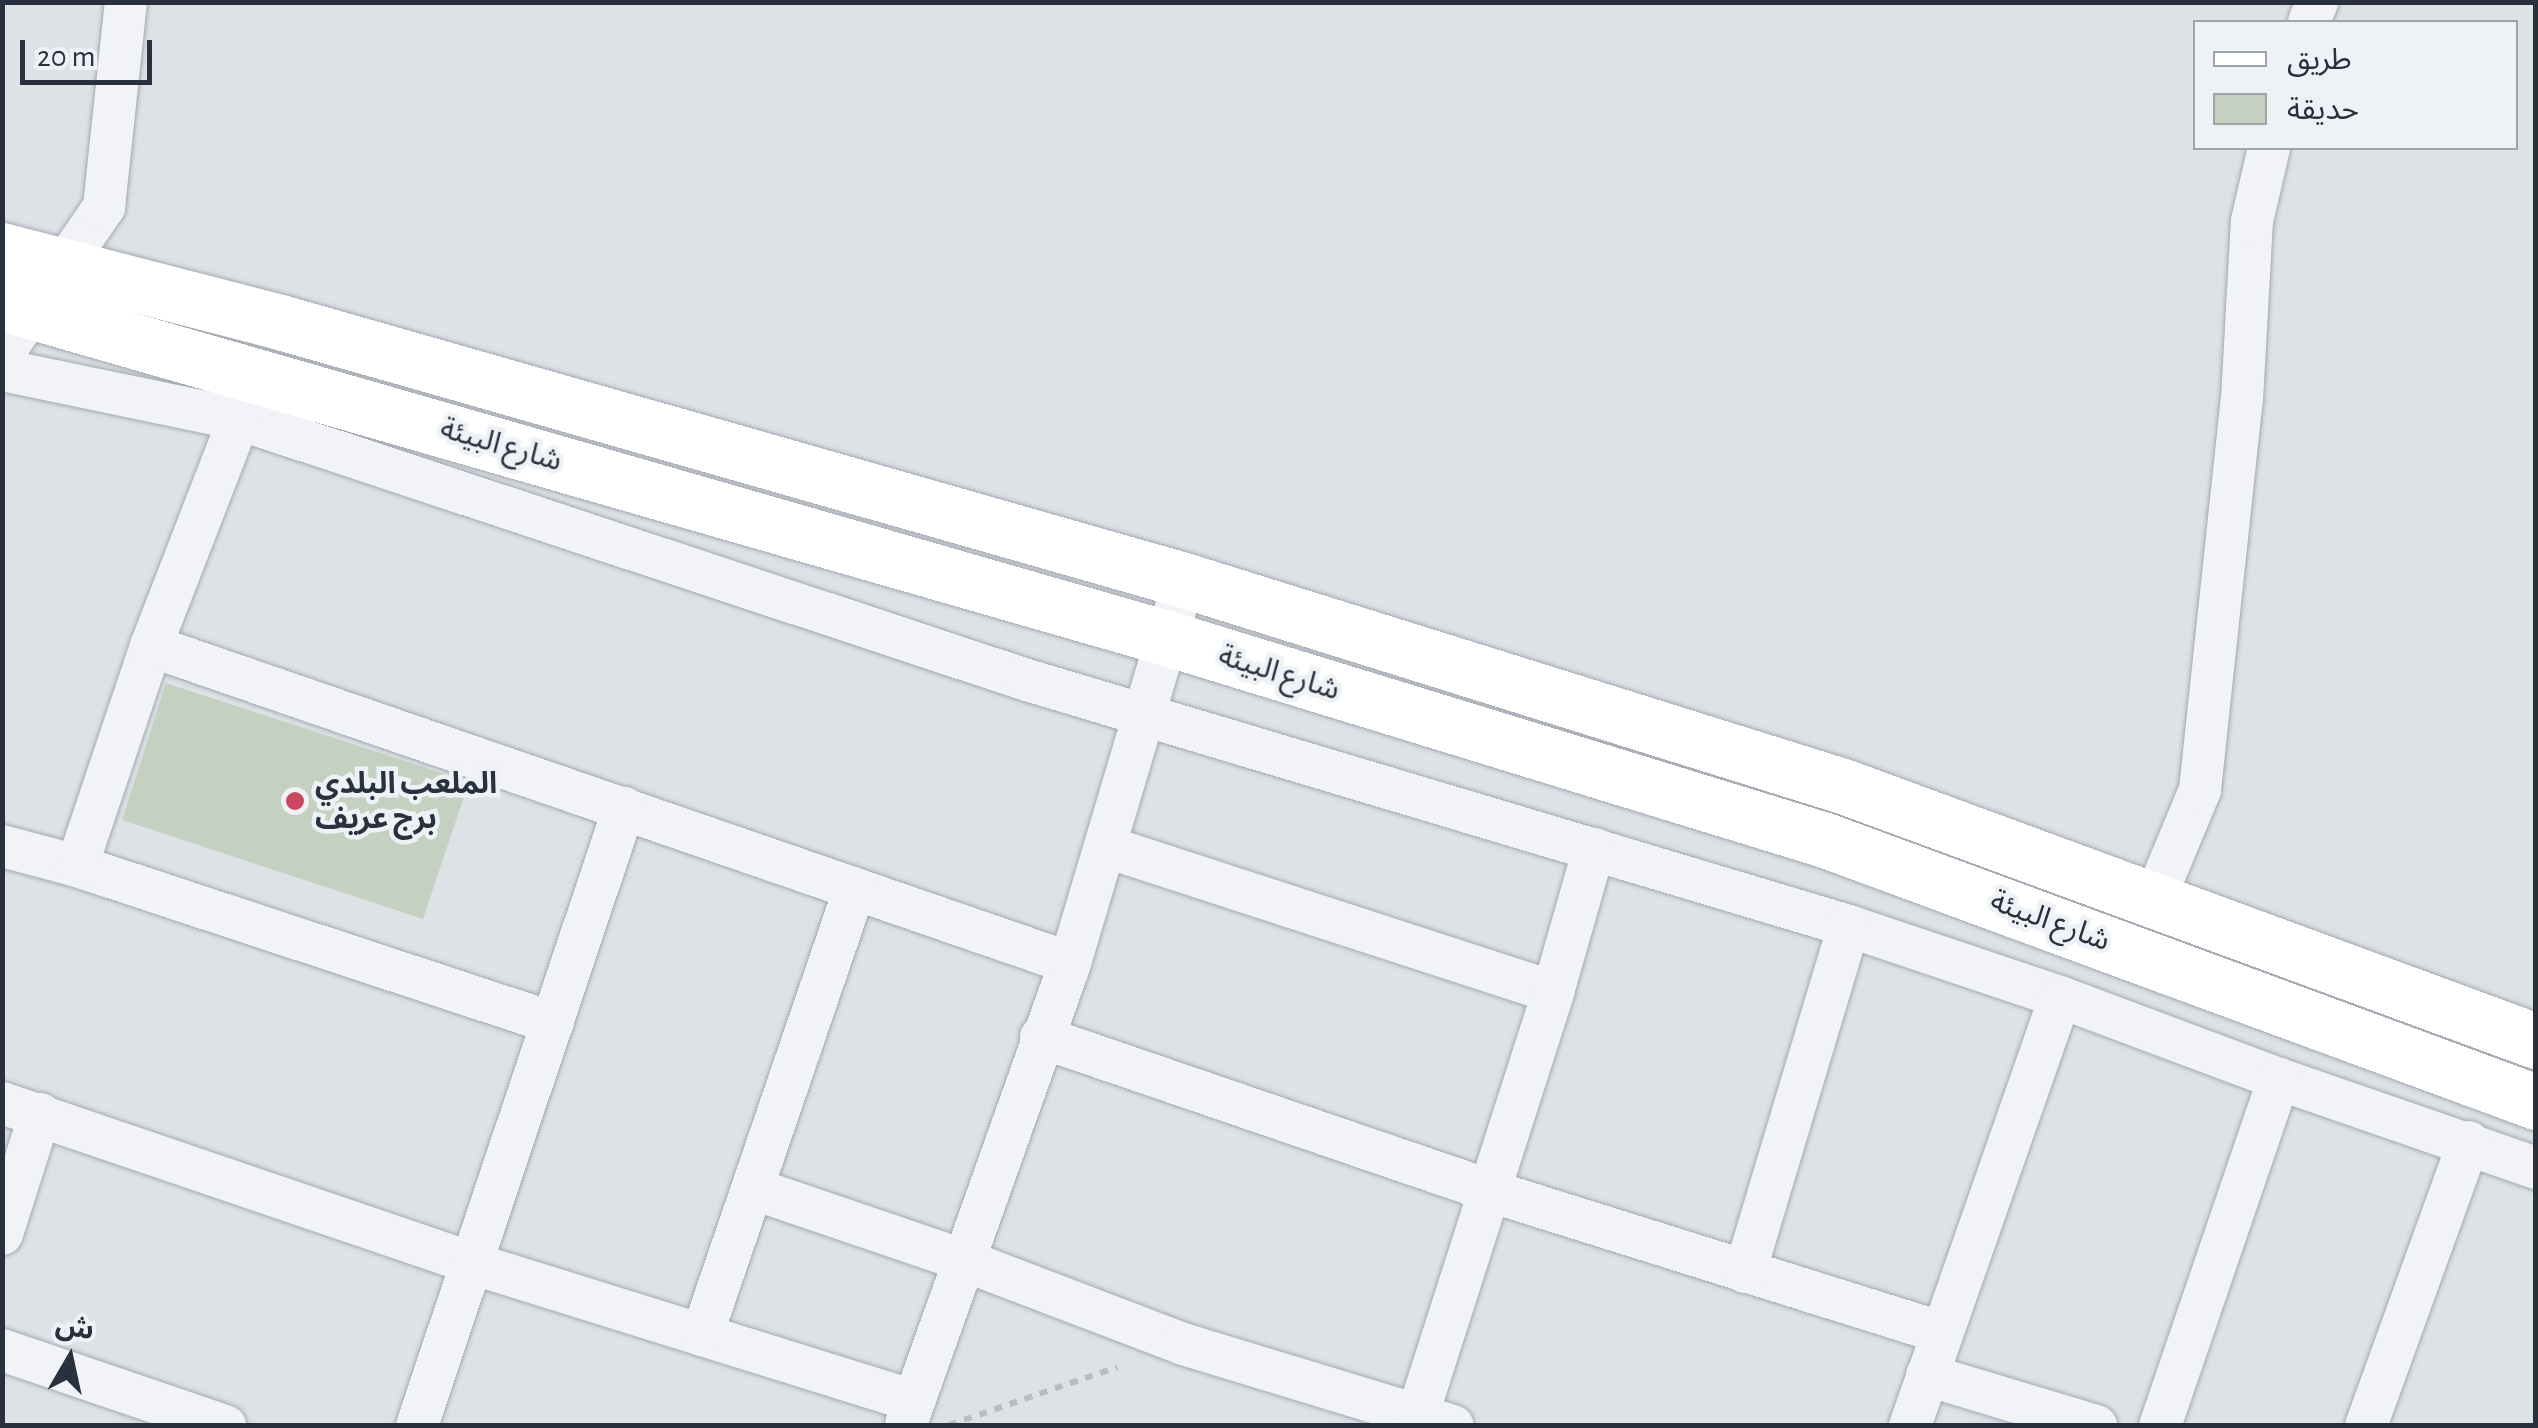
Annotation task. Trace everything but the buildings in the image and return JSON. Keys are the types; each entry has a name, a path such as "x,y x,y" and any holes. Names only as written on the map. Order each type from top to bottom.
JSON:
{"main road":[{"name":"شارع البيئة","path":"2,250 299,328 1184,580 1843,786 2536,1041"},
{"name":"شارع البيئة","path":"12,323 1170,639 1826,840 2536,1102"}],"street":[{"path":"12,323 63,267 104,207 126,2"},
{"path":"2155,898 2200,790 2242,399 2252,221 2269,150"},
{"path":"2,370 238,418 1027,680 1848,926 2060,996 2279,1079 2536,1168"},
{"path":"77,866 151,646 238,418"},
{"path":"2,1234 21,1108 471,1264 702,1335 909,1413 1070,963 1170,639 1184,580"},
{"path":"151,646 1070,963"},
{"path":"417,1426 624,808"},
{"path":"2,846 77,866 553,1023"},
{"path":"1107,847 1553,992"},
{"path":"754,1188 966,1261 1183,1344 1428,1422 1490,1191 1594,849"},
{"path":"702,1335 855,888"},
{"path":"1745,1272 1848,926"},
{"path":"1910,1426 2060,996"},
{"path":"1041,1037 1490,1191 1941,1332"},
{"path":"2160,1426 2279,1079"},
{"path":"2366,1426 2469,1142"},
{"path":"2,1350 175,1418 225,1426"},
{"path":"1926,1375 2096,1426"}],"path":[{"path":"948,1426 1183,1344"}],"green space":[{"name":"الملعب البلدي برج عريف","path":"166,683 469,782 423,919 122,820"}],"place":[{"name":"الملعب البلدي برج عريف","path":"295,801"}]}
